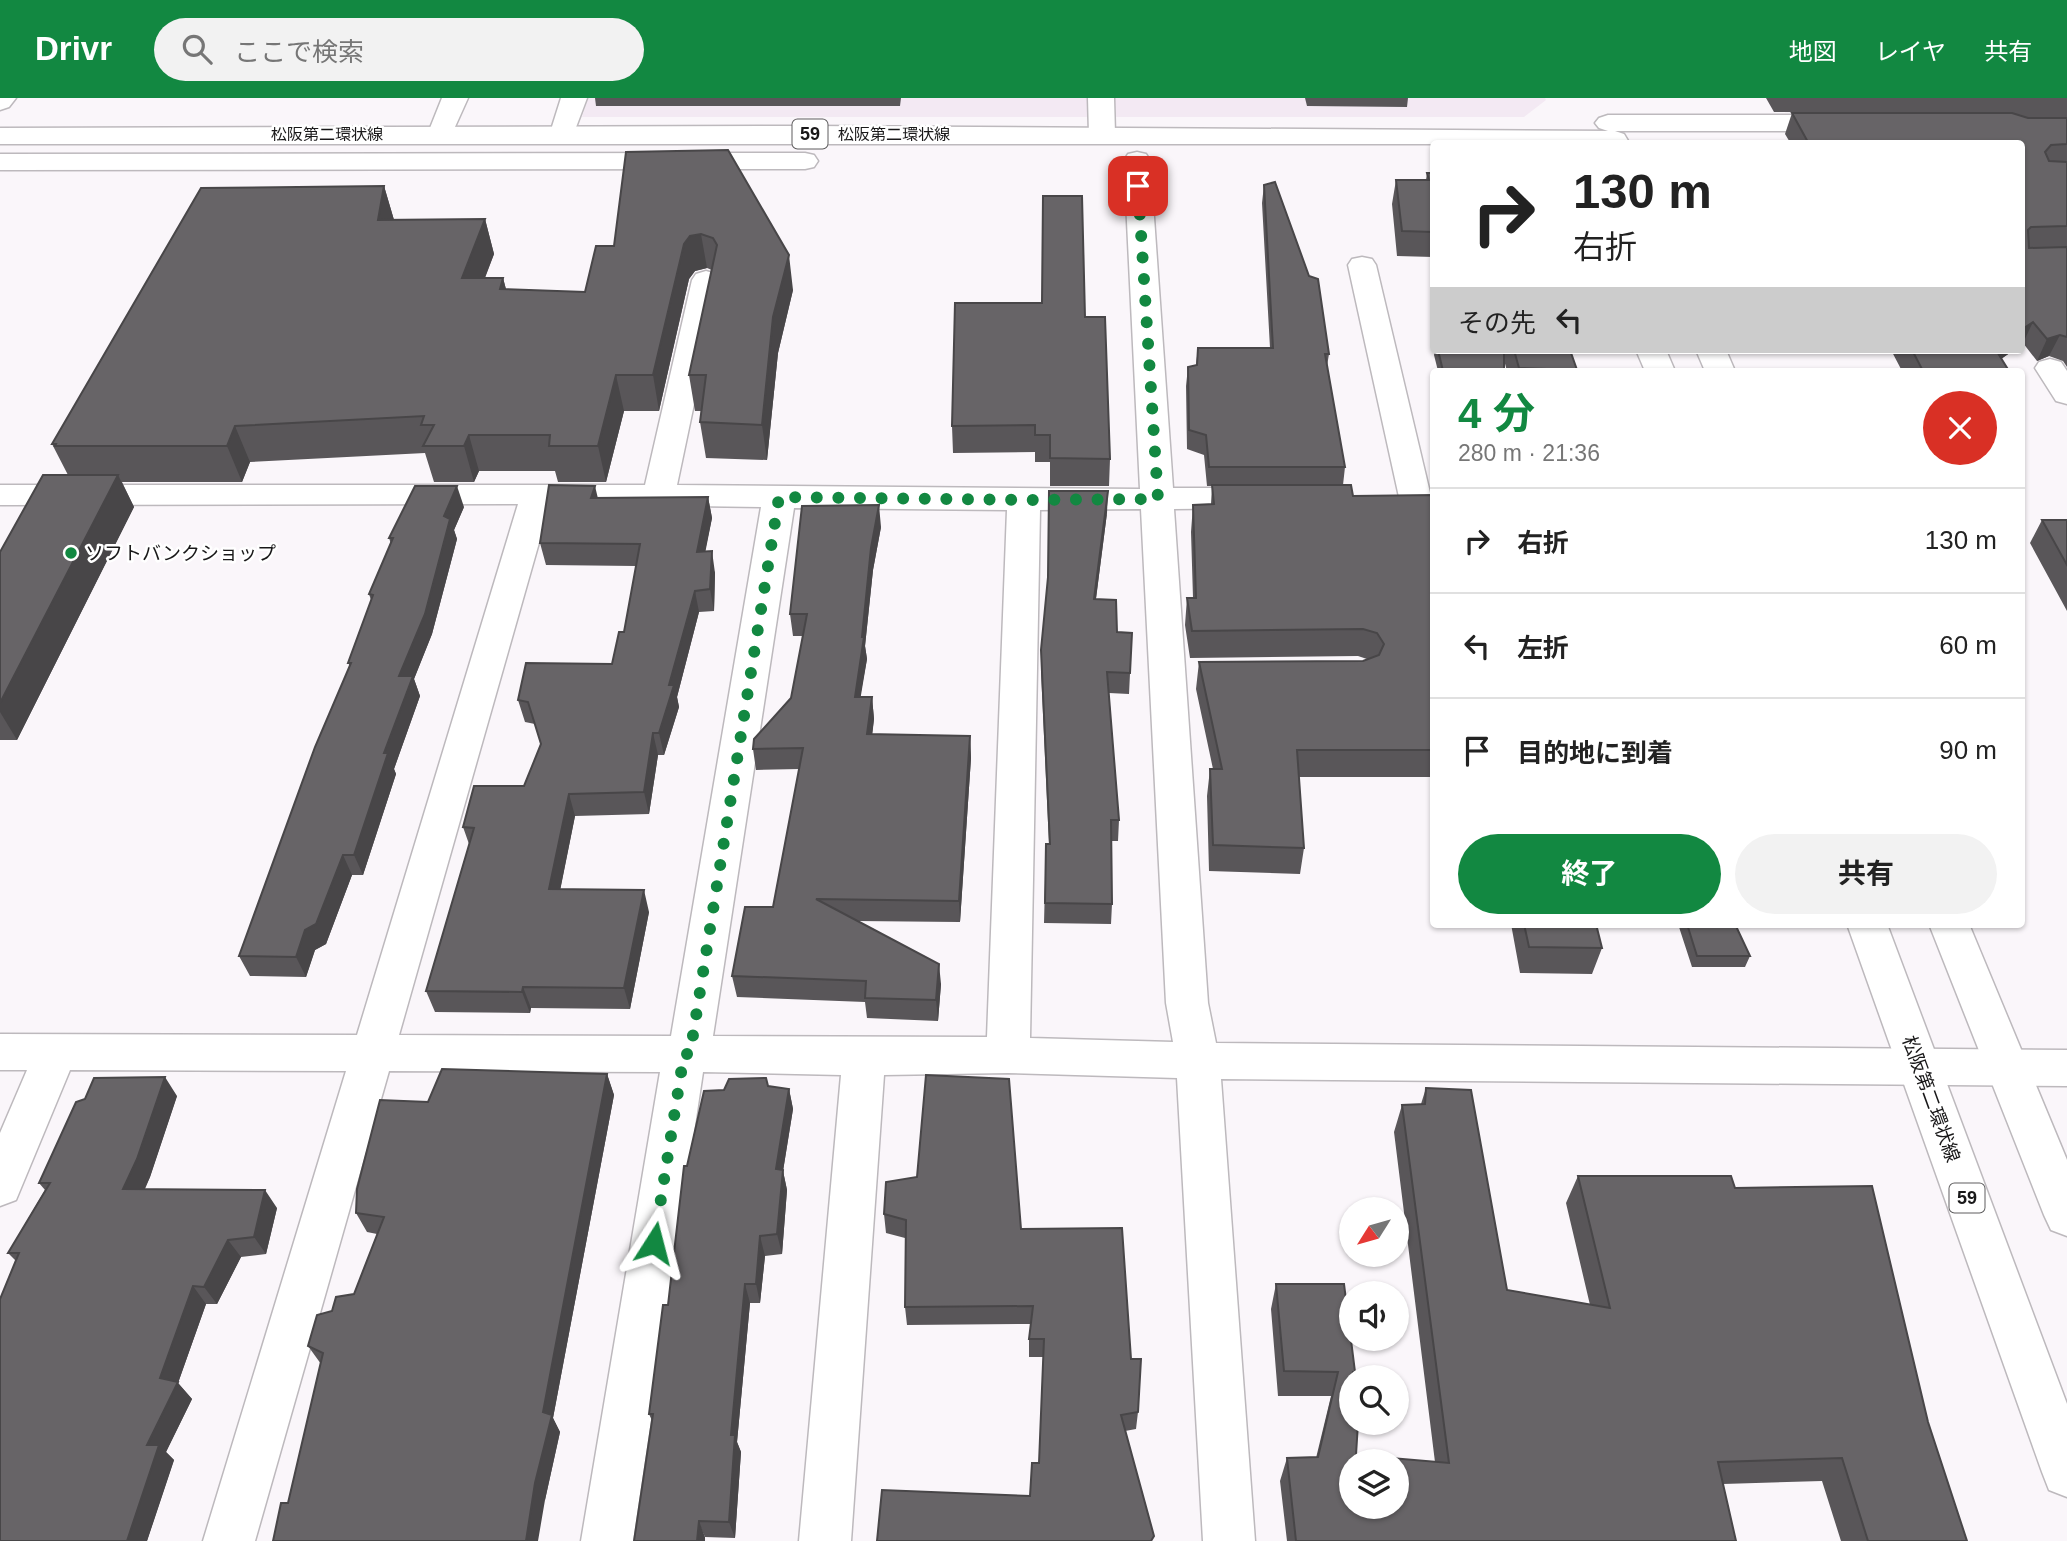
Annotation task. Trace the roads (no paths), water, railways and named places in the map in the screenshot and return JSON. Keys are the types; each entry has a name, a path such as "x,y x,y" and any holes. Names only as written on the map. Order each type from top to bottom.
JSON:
{"street":[{"path":"441,133 455,98"},
{"path":"563,133 574,98"},
{"path":"1101,98 1102,135"},
{"path":"1597,98 1612,137"},
{"name":"松阪第二環状線","path":"0,135 563,133 1612,137 1860,123"},
{"name":"松阪第二環状線","path":"0,162 832,160"},
{"path":"1054,160 1258,161"},
{"path":"1137,160 1158,499 1182,674 1187,1003 1198,1060 1229,1541"},
{"path":"1362,265 1412,498"},
{"path":"659,496 706,280"},
{"path":"0,495 537,494 1024,500 1293,498"},
{"path":"229,1541 537,494"},
{"path":"607,1541 779,497"},
{"path":"1008,1055 1024,500"},
{"name":"松阪第二環状線","path":"1868,928 2067,1472"},
{"path":"1951,928 2067,1215"},
{"path":"0,1052 864,1057 1008,1055 1198,1060 2067,1069"},
{"path":"0,1185 56,1054"},
{"path":"825,1541 864,1057"}],"place":[{"name":"ソフトバンクショップ","path":"71,553"}]}
